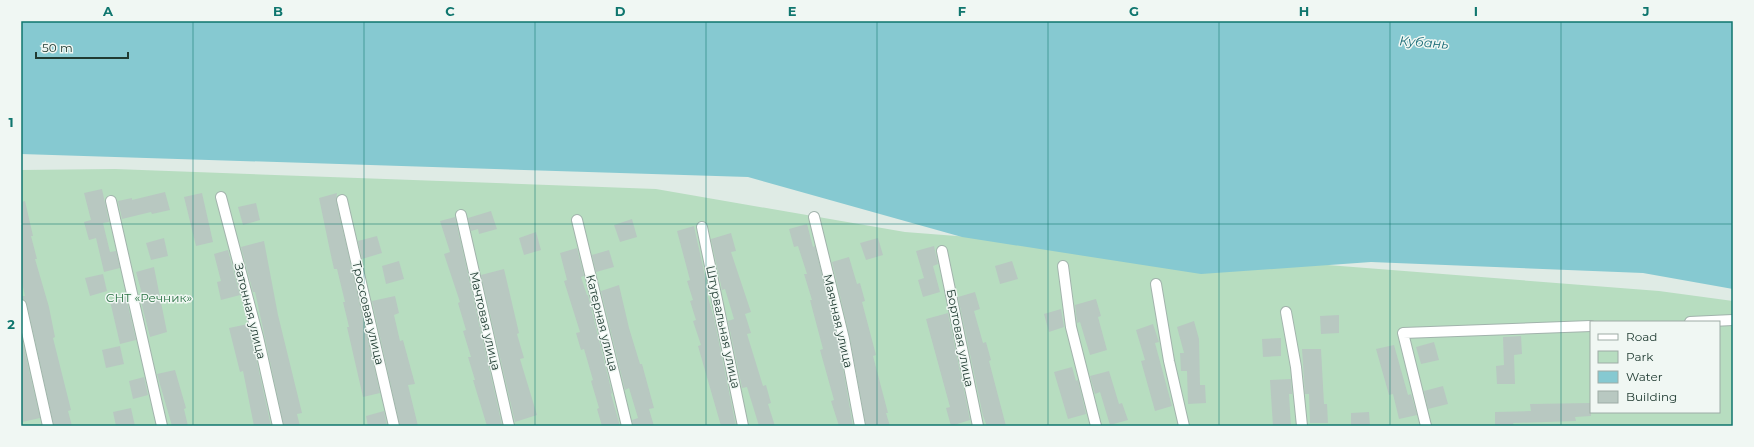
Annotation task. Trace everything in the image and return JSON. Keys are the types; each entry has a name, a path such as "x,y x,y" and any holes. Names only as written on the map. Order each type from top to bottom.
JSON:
{"street":[{"name":"Затонная улица","path":"221,197 258,337 278,426"},
{"name":"Троссовая улица","path":"342,200 394,426"},
{"path":"111,202 162,426"},
{"name":"Мачтовая улица","path":"461,215 509,426"},
{"name":"Маячная улица","path":"814,217 844,339 860,426"},
{"name":"Катерная улица","path":"577,220 627,426"},
{"name":"Штурвальная улица","path":"702,227 743,426"},
{"name":"Бортовая улица","path":"942,251 978,426"},
{"path":"1063,266 1071,327 1096,426"},
{"path":"1156,284 1169,361 1184,426"},
{"path":"21,305 48,426"},
{"path":"1286,312 1296,367 1302,426"},
{"path":"1712,321 1733,320"},
{"path":"1426,426 1403,333 1590,326"}],"green space":[{"name":"СНТ «Речник»","path":"115,169 656,189 905,232 1659,291 1733,301 1733,426 21,426 21,170"}],"water":[{"name":"Кубань","path":"21,21 1733,21 1733,289 1643,273 1371,262 1201,274 962,237 748,177 21,154"}],"building":[{"path":"102,189 109,222 103,223 110,252 116,251 120,268 104,272 96,238 89,240 84,222 91,220 84,193"},
{"path":"165,192 170,210 152,214 151,212 122,219 118,201 132,198 132,200"},
{"path":"202,193 213,242 196,246 184,197"},
{"path":"337,193 336,201 380,393 363,397 347,327 349,327 343,302 345,302 337,269 334,269 319,198"},
{"path":"25,201 33,236 31,236 37,259 35,259 49,307 55,337 53,338 71,410 68,411 72,426 54,426 27,304 25,300 21,299 21,296 25,296 21,278 21,202"},
{"path":"256,203 260,220 243,225 238,207"},
{"path":"491,211 497,229 479,234 478,229 471,231 468,218"},
{"path":"455,217 502,425 500,426 487,426 473,380 475,380 468,357 471,357 463,331 466,330 458,303 460,302 444,254 450,252 440,221"},
{"path":"632,219 637,237 620,242 614,225"},
{"path":"807,224 813,247 815,246 838,340 853,426 839,426 831,401 834,400 820,350 823,349 810,300 812,300 804,274 807,274 798,246 794,247 789,229"},
{"path":"694,226 709,294 707,294 714,318 736,426 721,426 698,346 701,345 693,321 696,320 690,301 693,300 687,281 690,280 677,231"},
{"path":"536,232 541,250 524,255 519,238"},
{"path":"731,233 736,251 731,252 751,312 745,314 751,333 747,334 763,386 766,385 771,403 768,404 775,426 759,426 747,387 742,388 728,321 734,319 725,289 722,290 711,239"},
{"path":"377,236 382,253 362,259 358,241"},
{"path":"164,238 168,256 151,260 146,243"},
{"path":"878,238 883,255 866,260 860,243"},
{"path":"264,241 278,315 302,413 297,414 300,426 284,426 255,292 253,292 241,247"},
{"path":"934,246 938,264 933,266 940,292 923,297 918,280 924,278 916,251"},
{"path":"577,248 584,276 581,277 588,295 620,426 602,426 597,409 599,408 591,381 593,380 584,349 581,350 576,333 580,332 564,281 567,280 560,253"},
{"path":"228,250 240,295 221,300 217,282 221,281 214,254"},
{"path":"609,250 614,267 596,272 592,255"},
{"path":"849,257 857,284 860,283 865,301 862,302 876,355 873,356 890,426 866,426 850,338 832,262"},
{"path":"399,261 404,279 386,284 382,266"},
{"path":"1012,261 1018,279 1000,284 995,266"},
{"path":"154,267 167,332 150,337 139,294 142,294 136,272"},
{"path":"504,269 519,333 517,334 524,358 520,359 537,415 515,422 481,275"},
{"path":"103,274 107,291 90,296 85,278"},
{"path":"619,285 629,328 640,364 642,364 654,408 649,409 654,426 633,426 632,420 638,418 629,388 625,390 601,291"},
{"path":"975,292 980,309 974,311 983,343 986,342 991,360 989,361 1006,426 987,426 983,416 958,297"},
{"path":"395,296 399,313 394,315 400,341 403,340 415,384 408,385 418,426 400,426 372,301"},
{"path":"126,297 136,340 120,344 110,301"},
{"path":"1096,299 1101,316 1098,317 1107,350 1090,355 1080,322 1077,323 1075,305"},
{"path":"1061,309 1064,327 1049,332 1044,314"},
{"path":"948,313 970,420 951,426 946,408 950,407 926,319"},
{"path":"1339,315 1339,333 1321,334 1320,316"},
{"path":"1194,321 1199,339 1200,385 1205,385 1206,403 1188,404 1187,371 1181,371 1180,353 1184,353 1177,327"},
{"path":"248,324 271,426 254,426 243,371 240,372 229,328"},
{"path":"1153,324 1159,342 1155,343 1172,406 1155,411 1141,361 1145,360 1136,330"},
{"path":"21,335 40,418 22,422 21,416"},
{"path":"1521,336 1522,354 1514,355 1515,384 1497,384 1496,366 1504,365 1503,337"},
{"path":"1281,338 1281,356 1263,357 1262,339"},
{"path":"1434,342 1439,360 1421,364 1416,347"},
{"path":"1394,345 1408,395 1411,394 1417,415 1399,419 1393,394 1389,395 1376,349"},
{"path":"120,346 124,364 106,368 102,350"},
{"path":"1302,349 1321,349 1324,404 1327,404 1328,423 1310,423 1309,394 1305,394"},
{"path":"1072,367 1076,381 1078,380 1086,414 1068,419 1054,372"},
{"path":"175,370 186,408 184,409 188,426 172,426 157,374"},
{"path":"1109,371 1119,404 1122,403 1128,420 1110,425 1100,392 1095,394 1090,376"},
{"path":"144,377 148,395 133,399 129,381"},
{"path":"1291,379 1292,394 1289,394 1291,426 1273,426 1270,380"},
{"path":"1443,386 1448,404 1428,409 1424,391"},
{"path":"1590,403 1591,416 1575,417 1576,421 1513,423 1514,426 1495,426 1495,412 1531,411 1530,404"},
{"path":"131,408 135,426 116,426 113,412"},
{"path":"384,411 387,426 368,426 366,416"},
{"path":"1369,412 1370,426 1351,426 1351,413"}]}
